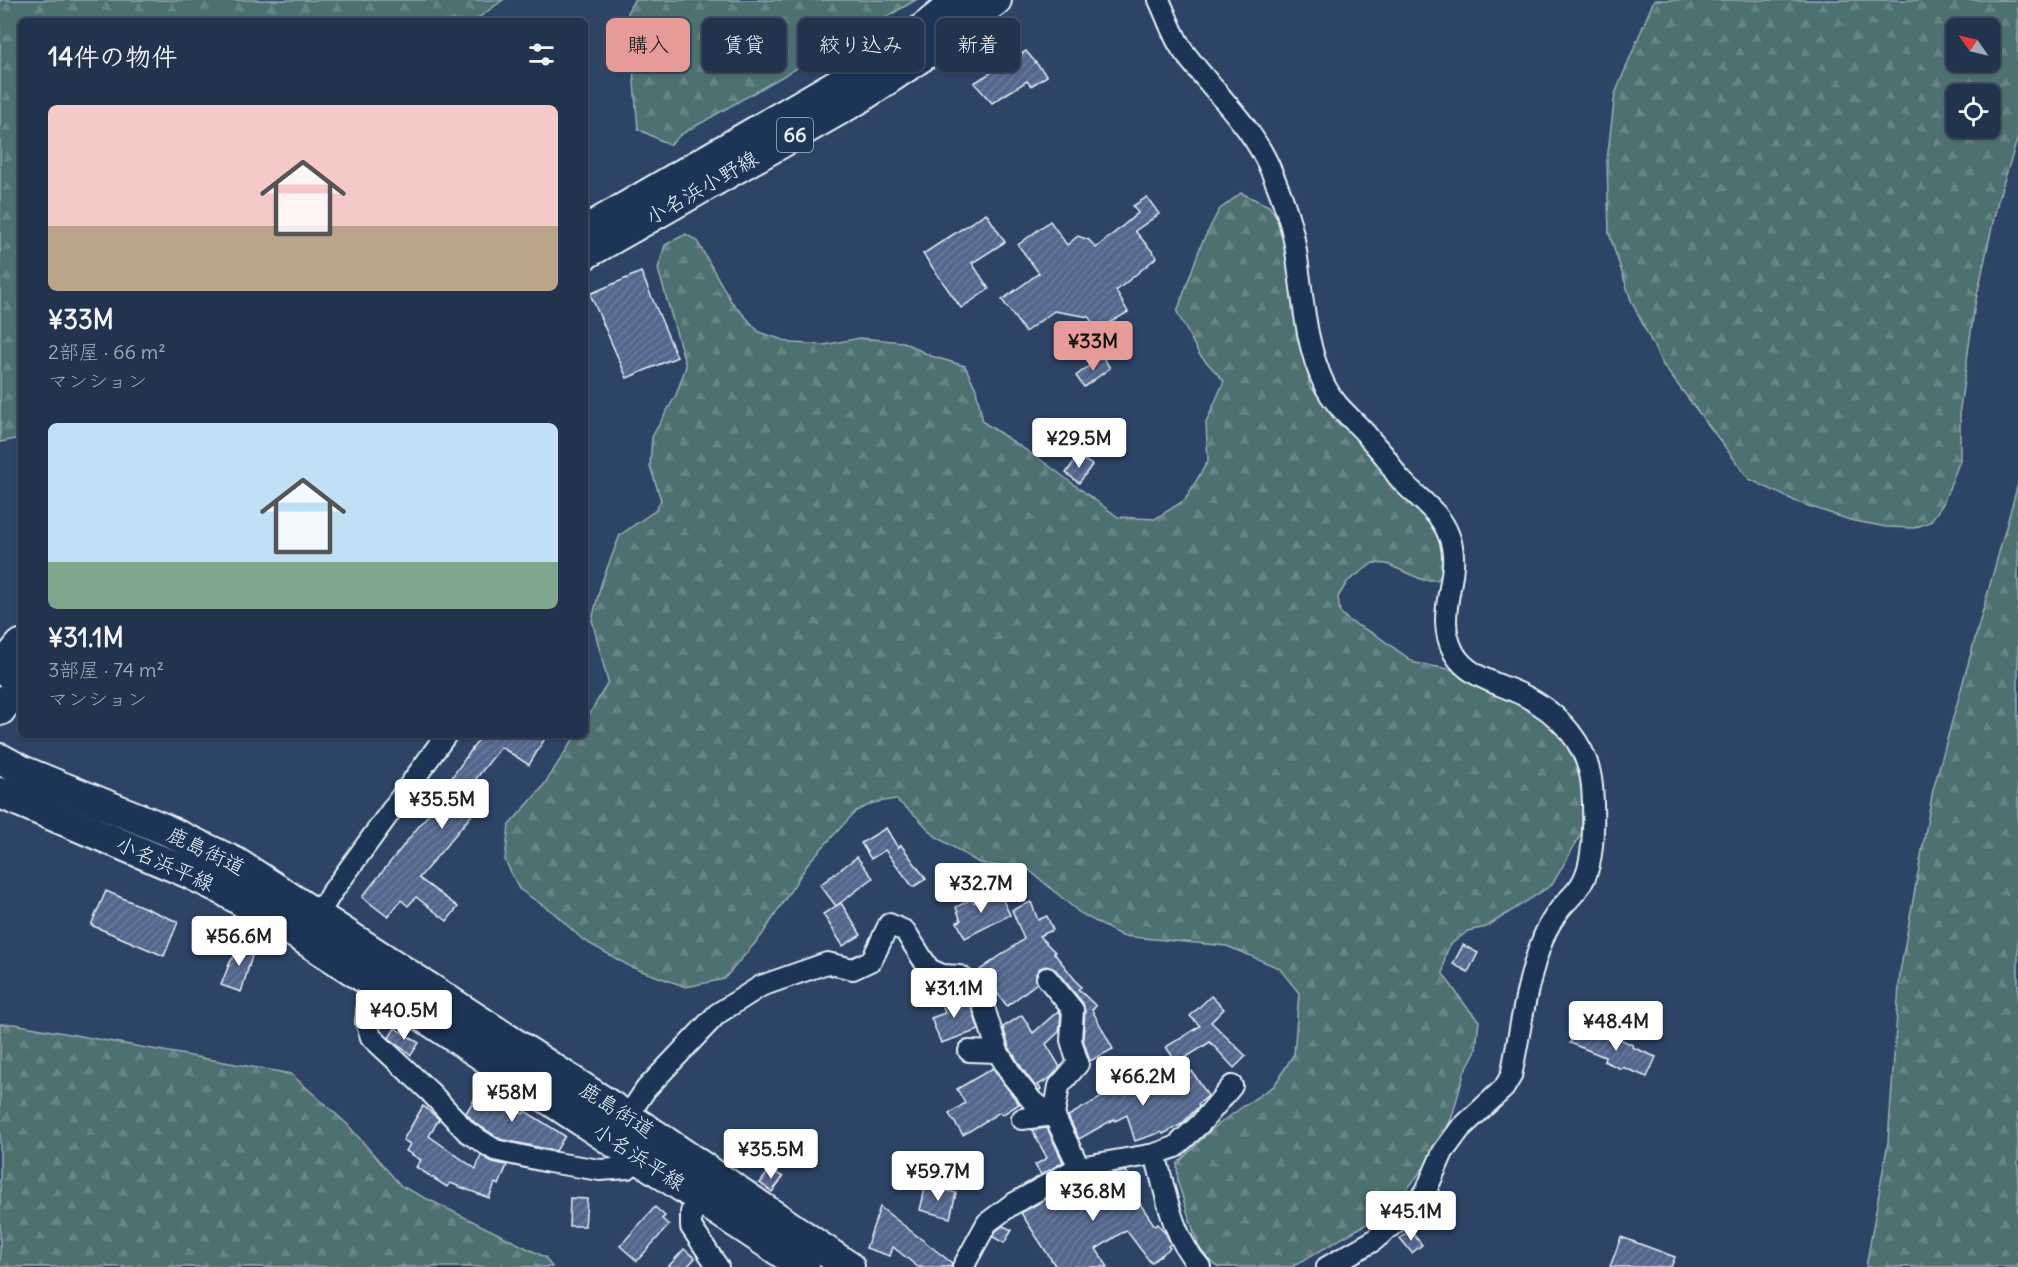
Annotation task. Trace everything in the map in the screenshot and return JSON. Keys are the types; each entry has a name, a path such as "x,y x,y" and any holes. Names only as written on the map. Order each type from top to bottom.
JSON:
{"main road":[{"name":"小名浜小野線","path":"588,229 860,71 913,37 959,0"},
{"name":"小名浜小野線","path":"588,252 856,100 925,54 996,0"},
{"path":"0,670 18,649"},
{"path":"0,710 18,687"},
{"name":"鹿島街道","path":"0,759 22,771 164,829 236,863 318,915 386,976 627,1117 646,1146 835,1263"},
{"name":"小名浜平線","path":"0,793 187,872 222,889 300,936 386,976 646,1146"},
{"name":"小名浜平線","path":"709,1187 804,1267"}],"street":[{"path":"1159,0 1186,55 1234,112 1270,168 1281,195 1295,243 1302,303 1312,348 1325,387 1336,405 1362,430 1399,478 1440,517 1449,535 1454,552 1453,573 1446,610 1449,637 1455,654 1470,671 1524,696 1563,723 1581,747 1592,784 1592,845 1584,880 1560,908 1546,931 1532,968 1511,1076 1504,1088 1460,1129 1448,1144 1426,1191 1416,1205 1372,1241 1327,1267"},
{"path":"318,915 330,895 444,738"},
{"path":"627,1117 646,1089 717,1014 761,986 827,963 853,969 872,960 889,924 905,931 929,969 942,975 960,976 979,992 998,1052 1012,1077 1033,1102 1054,1114 1079,1167"},
{"path":"386,976 368,1004 366,1022 371,1037 430,1092 467,1132 495,1150 600,1170 628,1168 646,1146"},
{"path":"1047,978 1073,1010 1071,1040 1078,1064 1059,1086 1054,1114"},
{"path":"969,1051 998,1052"},
{"path":"963,1267 987,1223 1011,1205 1079,1167 1155,1154 1175,1148 1202,1123 1232,1086"},
{"path":"1022,1119 1054,1114"},
{"path":"1155,1154 1181,1240 1189,1255 1200,1267"},
{"path":"709,1187 691,1212 691,1227 718,1267"}],"green space":[{"path":"0,0 503,0 478,18 18,18 18,439 0,442"},
{"path":"634,0 916,0 885,18 798,18 798,68 680,135 670,145 638,129 633,72 690,72 690,18 629,18 628,11"},
{"path":"1654,0 2018,0 2018,137 1998,200 1975,304 1960,408 1960,460 1943,504 1930,522 1914,528 1886,527 1850,520 1797,502 1749,479 1663,365 1631,300 1609,233 1607,161 1615,94"},
{"path":"1241,193 1269,206 1286,229 1310,387 1323,401 1335,422 1359,437 1429,515 1443,545 1446,570 1437,580 1423,580 1387,564 1373,563 1347,582 1338,597 1340,612 1349,621 1376,635 1415,663 1454,670 1522,702 1561,731 1584,764 1589,820 1552,885 1486,927 1468,931 1450,945 1445,956 1443,974 1479,1021 1476,1050 1464,1073 1452,1117 1432,1157 1391,1210 1292,1267 1218,1267 1200,1251 1178,1183 1177,1164 1211,1130 1274,1086 1294,1054 1299,993 1279,968 1227,946 1122,936 1080,913 1029,870 979,863 935,836 895,799 873,803 856,811 809,862 762,935 724,979 686,987 631,967 583,940 554,913 519,889 505,860 509,825 542,788 574,738 588,738 588,717 608,682 592,620 601,584 620,535 656,510 661,500 650,466 652,437 676,395 686,366 658,269 665,245 686,234 697,241 731,301 759,332 792,343 824,345 860,338 903,342 931,356 965,366 976,389 983,422 1041,460 1118,517 1155,519 1185,500 1208,461 1206,423 1224,381 1199,354 1177,312 1201,245 1219,210"},
{"path":"2018,484 2018,1267 1866,1267 1888,1142 1900,972 1933,790"},
{"path":"0,1024 14,1024 291,1074 347,1124 401,1186 545,1257 552,1267 0,1267"}],"building":[{"path":"1026,51 1047,76 1031,86 1027,81 992,103 974,83 992,72 1020,72 1020,55"},
{"path":"1147,197 1159,214 1135,231 1157,257 1116,291 1128,312 1096,331 1089,317 1054,311 1025,332 1002,300 1039,273 1018,245 1050,221 1067,245 1078,236 1089,240 1096,248 1138,213 1133,206"},
{"path":"986,213 1005,242 972,263 989,289 961,308 923,254"},
{"path":"641,272 677,357 627,378 590,294"},
{"path":"1102,356 1110,368 1084,387 1076,376"},
{"path":"1078,456 1092,465 1079,483 1066,473"},
{"path":"480,738 545,738 529,765 501,747 464,794 473,801 469,806 475,811 419,878 458,907 447,921 416,897 408,906 401,900 388,917 362,897 456,780 452,777"},
{"path":"886,828 898,848 901,845 926,879 913,887 885,850 871,859 861,843"},
{"path":"857,857 873,878 836,906 820,885"},
{"path":"998,890 1010,915 965,938 957,922 961,921 956,907 972,899 974,903"},
{"path":"106,891 178,922 164,956 91,925"},
{"path":"1031,902 1038,920 1047,916 1053,930 1039,936 1055,952 1081,987 1078,989 1096,1006 1092,1010 1113,1049 1090,1061 1083,1039 1085,1011 1083,1003 1056,970 1046,966 1040,968 1036,974 1037,983 1007,1006 980,970 1024,939 1012,910"},
{"path":"841,903 861,935 843,946 823,914"},
{"path":"246,939 256,943 241,992 221,985 230,962"},
{"path":"1463,945 1478,953 1468,972 1453,964"},
{"path":"957,991 962,1006 970,1003 979,1030 941,1043 931,1018 945,1013 939,997"},
{"path":"1211,996 1224,1009 1211,1022 1246,1056 1234,1068 1210,1042 1177,1063 1166,1047 1200,1026 1190,1016"},
{"path":"1058,1011 1061,1014 1059,1032 1046,1044 1060,1067 1050,1078 1038,1085 1041,1089 1039,1091 1009,1047 1003,1027 1022,1015 1033,1033"},
{"path":"395,1028 419,1043 411,1055 389,1038"},
{"path":"1580,1031 1590,1035 1591,1032 1613,1041 1614,1036 1656,1057 1647,1077 1622,1067 1621,1069 1604,1061 1605,1057 1570,1043 1574,1032 1579,1033"},
{"path":"993,1068 1019,1104 1002,1115 1000,1112 963,1135 949,1114 965,1103 957,1089"},
{"path":"1192,1071 1208,1096 1198,1104 1199,1106 1182,1124 1163,1134 1161,1132 1135,1141 1127,1115 1115,1121 1114,1119 1079,1139 1068,1116 1130,1081 1132,1084 1153,1074 1161,1090"},
{"path":"481,1088 523,1114 525,1111 565,1136 556,1151 500,1139 475,1123 466,1113"},
{"path":"423,1106 439,1119 429,1136 476,1169 481,1155 492,1162 507,1165 499,1185 495,1183 489,1198 450,1183 447,1187 416,1167 421,1160 406,1151 410,1144 403,1140"},
{"path":"1047,1128 1063,1162 1041,1175 1035,1165 1047,1158 1032,1130"},
{"path":"770,1169 783,1177 772,1192 760,1183"},
{"path":"1126,1171 1133,1183 1128,1186 1155,1226 1158,1224 1166,1234 1171,1244 1168,1246 1170,1248 1151,1263 1126,1230 1096,1249 1108,1267 1056,1267 1021,1213 1083,1178 1087,1178 1093,1187 1116,1173"},
{"path":"926,1185 956,1193 950,1218 920,1210"},
{"path":"570,1198 587,1199 585,1226 569,1226"},
{"path":"655,1207 665,1216 662,1219 669,1225 637,1261 620,1246"},
{"path":"880,1207 952,1263 951,1267 918,1267 893,1247 890,1256 866,1248"},
{"path":"1003,1226 1012,1230 1004,1243 993,1237 996,1231"},
{"path":"1410,1230 1422,1245 1412,1253 1400,1238"},
{"path":"1621,1237 1675,1257 1671,1267 1610,1267"},
{"path":"684,1249 695,1258 687,1267 668,1267"}]}
